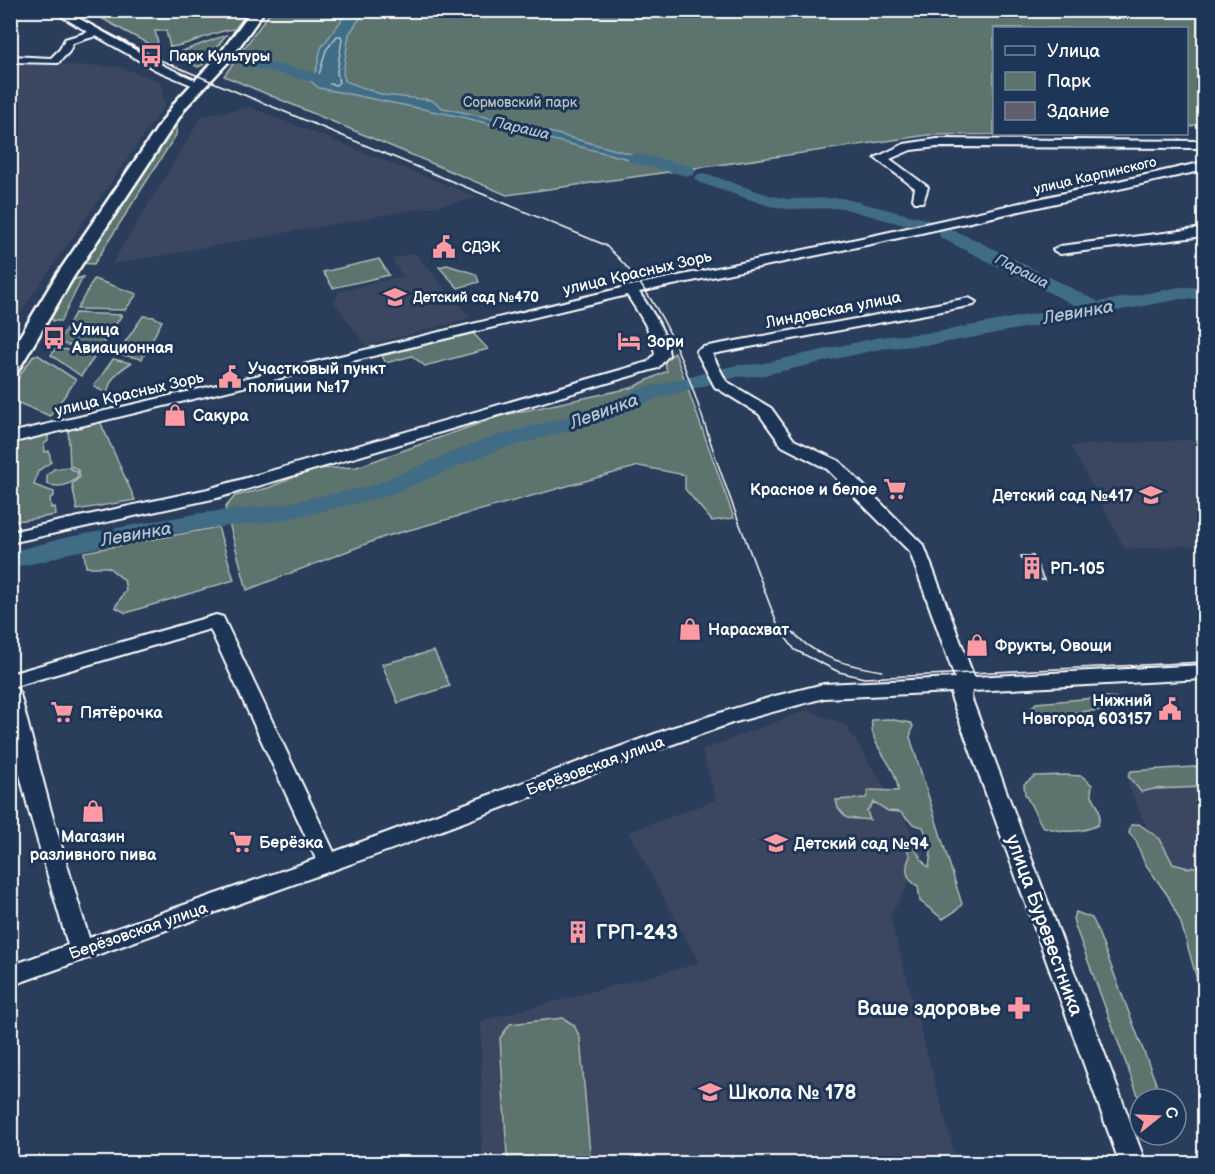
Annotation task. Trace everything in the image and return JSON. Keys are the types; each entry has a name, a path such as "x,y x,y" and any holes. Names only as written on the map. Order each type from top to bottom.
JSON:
{"main road":[{"path":"10,369 72,266 181,104 224,58 259,10"}],"street":[{"path":"56,10 160,68 198,84"},
{"path":"10,59 54,61 65,50 69,41 96,33"},
{"path":"920,199 922,187 882,158 908,147 937,143 1204,145"},
{"name":"улица Карпинского","path":"992,213 1204,166"},
{"name":"улица Красных Зорь","path":"10,438 630,291 992,213"},
{"path":"1060,250 1204,232"},
{"path":"10,538 211,494 338,455 653,365 662,355 662,345 658,334 630,291"},
{"name":"Линдовская улица","path":"703,351 969,302"},
{"name":"улица Буревестника","path":"703,351 720,384 765,411 788,442 833,465 918,550 964,674 961,697 1133,1164"},
{"path":"10,681 216,621 328,862"},
{"name":"Берёзовская улица","path":"10,976 438,824 672,737 782,700 824,690 963,686 1204,672"},
{"path":"10,694 40,811 81,950"}],"shaded area":[{"path":"11,63 119,67 160,81 165,105 11,326"},
{"path":"249,107 480,198 112,264 202,116"},
{"name":"Детский сад №470","path":"415,253 471,318 366,346 334,302 339,292 403,276 391,259"},
{"name":"Детский сад №417","path":"1204,439 1204,545 1125,549 1071,446"},
{"name":"Школа № 178","path":"807,710 846,725 925,853 890,917 957,1163 482,1163 481,1021 699,963 628,832 716,800 702,750"},
{"path":"1204,776 1204,931 1154,845 1127,781"}],"green space":[{"path":"248,10 235,29 170,47 166,31 155,31 159,47 154,46 89,11"},
{"name":"Сормовский парк","path":"271,11 1204,11 1204,123 1188,127 1188,27 993,27 993,134 928,135 507,195 224,76"},
{"path":"226,35 203,65 198,67 171,55"},
{"path":"179,115 176,135 94,264 80,263"},
{"path":"379,259 389,275 333,288 323,272"},
{"path":"447,265 476,274 479,282 458,288 439,267"},
{"path":"83,277 61,321 53,321 51,318 69,281"},
{"path":"94,279 137,294 125,310 77,309"},
{"path":"75,313 122,315 98,351 58,343"},
{"path":"143,316 154,317 162,321 142,359 117,354"},
{"path":"473,333 488,349 425,366 412,356 386,363 382,356"},
{"path":"56,348 96,355 81,376 51,355"},
{"path":"675,353 734,518 712,521 685,489 685,475 639,466 384,537 247,590 225,508 235,496 268,488 313,469 357,467 500,416 631,388 667,371 664,360"},
{"path":"34,355 38,355 76,380 50,416 16,402 14,396 16,383"},
{"path":"113,359 131,363 115,376 107,394 94,386"},
{"path":"99,419 135,500 77,510 72,484 80,477 77,470 70,466 68,426"},
{"path":"48,433 48,441 44,444 45,452 49,451 51,462 38,471 34,485 54,492 54,496 50,498 51,508 55,507 56,515 11,522 10,443"},
{"path":"68,467 77,472 78,477 64,485 47,484 47,475 54,469"},
{"path":"218,527 234,580 126,613 115,607 126,590 124,580 108,567 86,567 84,552"},
{"path":"434,651 450,686 398,703 382,664"},
{"path":"1118,698 1124,708 1033,716 1031,709 1036,703"},
{"path":"888,719 911,723 913,726 910,737 962,904 943,919 920,901 918,886 907,873 910,856 907,849 911,845 929,867 931,852 925,845 927,837 923,827 913,824 900,812 888,811 874,802 867,811 870,820 847,818 838,808 836,800 866,798 869,790 898,791 897,781 874,739 872,730 872,720"},
{"path":"1204,767 1204,787 1154,789 1141,792 1128,776 1131,771"},
{"path":"1035,776 1082,776 1092,785 1091,794 1099,812 1098,825 1070,832 1042,826 1025,794 1024,784"},
{"path":"1139,824 1160,839 1173,864 1188,868 1204,865 1204,995 1200,990 1181,923 1168,896 1144,862 1136,841 1129,833 1131,825"},
{"path":"1076,912 1092,918 1095,924 1157,1087 1135,1087 1073,918"},
{"path":"563,1018 574,1025 580,1038 590,1154 579,1163 513,1163 507,1156 500,1038 510,1024"}],"water":[{"path":"349,10 365,11 349,34 343,73 345,81 383,95 431,100 443,108 523,125 676,166 664,168 462,117 319,88 308,79 316,71 321,48"}],"building":[{"name":"РП-105","path":"1021,556 1033,556 1044,580 1031,580"}],"waterway":[{"path":"243,61 327,80"},
{"name":"Параша","path":"636,158 687,171"},
{"name":"Параша","path":"704,178 769,201 788,204 842,203 922,224"},
{"name":"Параша","path":"948,234 1096,308"},
{"name":"Левинка","path":"10,560 45,553 64,546 138,532 201,521 278,513 376,492 490,445 601,415 647,394 737,371 760,370 880,343 937,338 1181,293 1204,293"}],"tram line":[{"path":"65,10 160,60 605,245 648,294 664,321 689,378 727,490 779,629 795,650 839,672 864,678 1204,662"},
{"path":"788,626 807,645 830,658 882,671"}],"place":[{"name":"Парк Культуры","path":"151,56"},
{"name":"СДЭК","path":"444,247"},
{"name":"Детский сад №470","path":"395,297"},
{"name":"Улица Авиационная","path":"54,338"},
{"name":"Зори","path":"629,341"},
{"name":"Участковый пункт полиции №17","path":"230,377"},
{"name":"Сакура","path":"175,415"},
{"name":"Красное и белое","path":"895,489"},
{"name":"Детский сад №417","path":"1151,495"},
{"name":"РП-105","path":"1032,568"},
{"name":"Нарасхват","path":"690,629"},
{"name":"Фрукты, Овощи","path":"977,645"},
{"name":"Нижний Новгород 603157","path":"1170,709"},
{"name":"Пятёрочка","path":"62,712"},
{"name":"Магазин разливного пива","path":"93,811"},
{"name":"Берёзка","path":"241,842"},
{"name":"Детский сад №94","path":"776,843"},
{"name":"ГРП-243","path":"578,932"},
{"name":"Ваше здоровье","path":"1019,1008"},
{"name":"Школа № 178","path":"710,1092"}]}
